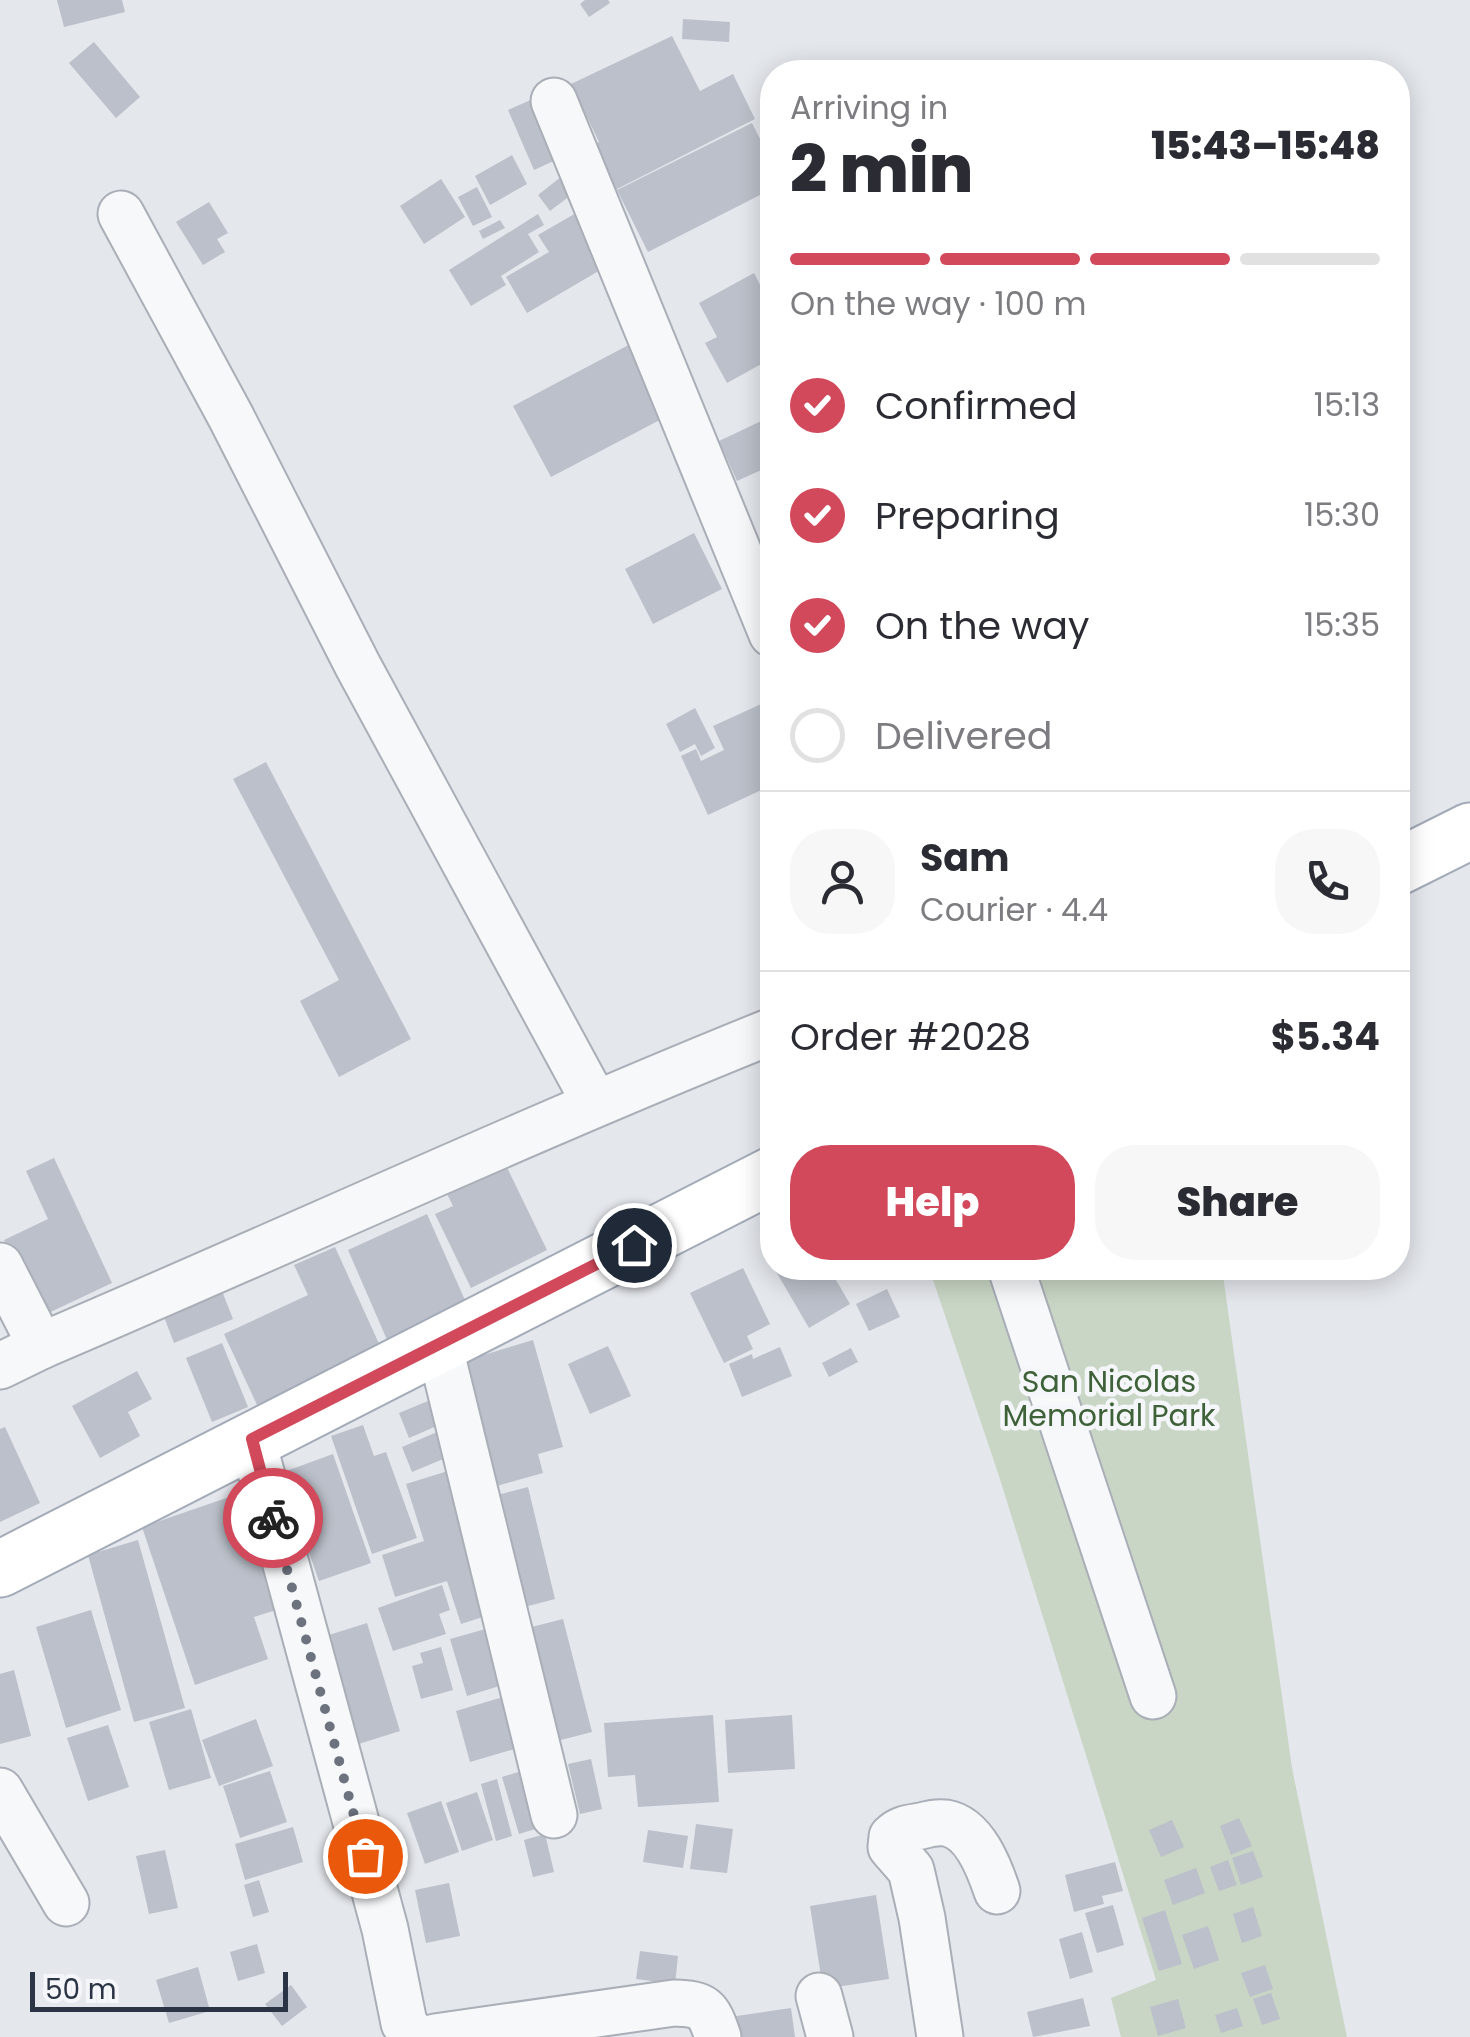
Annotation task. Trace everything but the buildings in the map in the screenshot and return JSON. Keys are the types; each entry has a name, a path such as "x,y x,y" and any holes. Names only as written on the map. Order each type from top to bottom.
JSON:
{"main road":[{"path":"1410,861 1470,831"},
{"path":"0,1569 760,1180"}],"street":[{"path":"554,101 760,605"},
{"path":"121,214 231,417 358,666 595,1103"},
{"path":"0,1366 595,1103 760,1036"},
{"path":"0,1266 41,1346"},
{"path":"1015,1280 1153,1696"},
{"path":"439,1344 554,1814"},
{"path":"252,1439 385,1928 404,2023 414,2037"},
{"path":"0,1790 66,1903"},
{"path":"940,2037 911,1870 891,1847 892,1837 904,1829 933,1824 946,1823 957,1828 968,1836 988,1864 996,1891"},
{"path":"435,2037 674,2003 696,2004 708,2012 718,2037"}],"green space":[{"name":"San Nicolas Memorial Park","path":"933,1280 1224,1280 1292,1768 1347,2037 1121,2037 1111,1998 1156,1980 999,1476"}],"way so far":[{"path":"273,1518 365,1856"}],"route":[{"path":"273,1518 252,1439 634,1245"}]}
